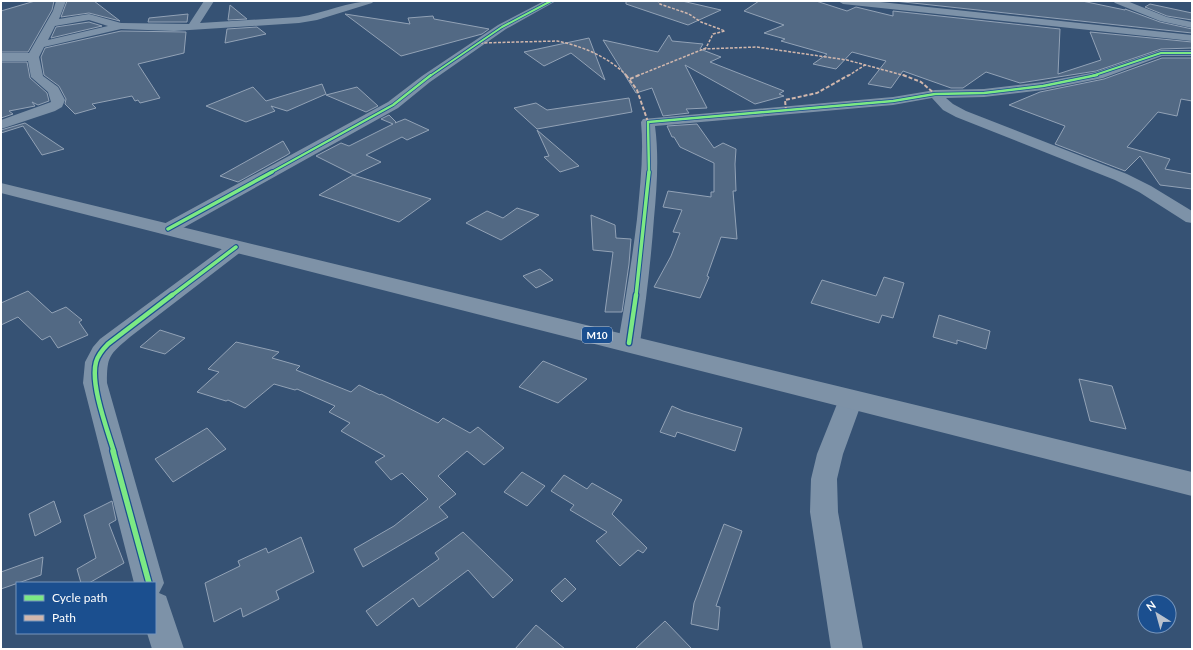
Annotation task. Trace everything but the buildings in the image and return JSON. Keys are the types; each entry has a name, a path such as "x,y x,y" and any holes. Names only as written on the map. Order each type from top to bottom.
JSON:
{"highway":[{"name":"M10","path":"1,188 1192,484"}],"street":[{"path":"1,125 57,104 58,100 52,90 37,77 36,51 58,11 61,1"},
{"path":"192,27 209,1"},
{"path":"50,24 89,17 121,26 174,28 307,19 369,1"},
{"path":"168,230 393,105 426,79 502,27 551,1"},
{"path":"843,1 1192,38"},
{"path":"1118,1 1164,19 1192,25"},
{"path":"1,57 36,51 121,26"},
{"path":"629,343 642,256 648,189 651,153 648,122 855,105 893,101 935,94 984,94 1043,86 1099,75 1161,53 1192,53"},
{"path":"935,94 948,107 961,114 1121,177 1145,189 1192,218"},
{"path":"149,582 95,383 96,362 102,352 122,332 236,247"},
{"path":"847,649 824,512 824,479 830,454 851,399"},
{"path":"156,610 168,649"}],"marked path":[{"path":"630,79 706,48 713,34 725,31 701,22 689,14 660,4 658,1"},
{"path":"480,43 557,41 590,51 613,65 631,81 637,90 648,122"},
{"path":"703,49 757,47 847,60 897,73 921,82 935,94"},
{"path":"786,111 785,100 817,93 839,82 865,65"}],"cycle path":[{"path":"168,229 393,105 426,79 502,27 551,1"},
{"path":"629,343 641,262 650,168 648,122 893,101 935,94 984,93 1043,86 1099,75 1161,53 1192,53"},
{"path":"149,582 95,383 96,362 101,352 122,332 236,247"}]}
